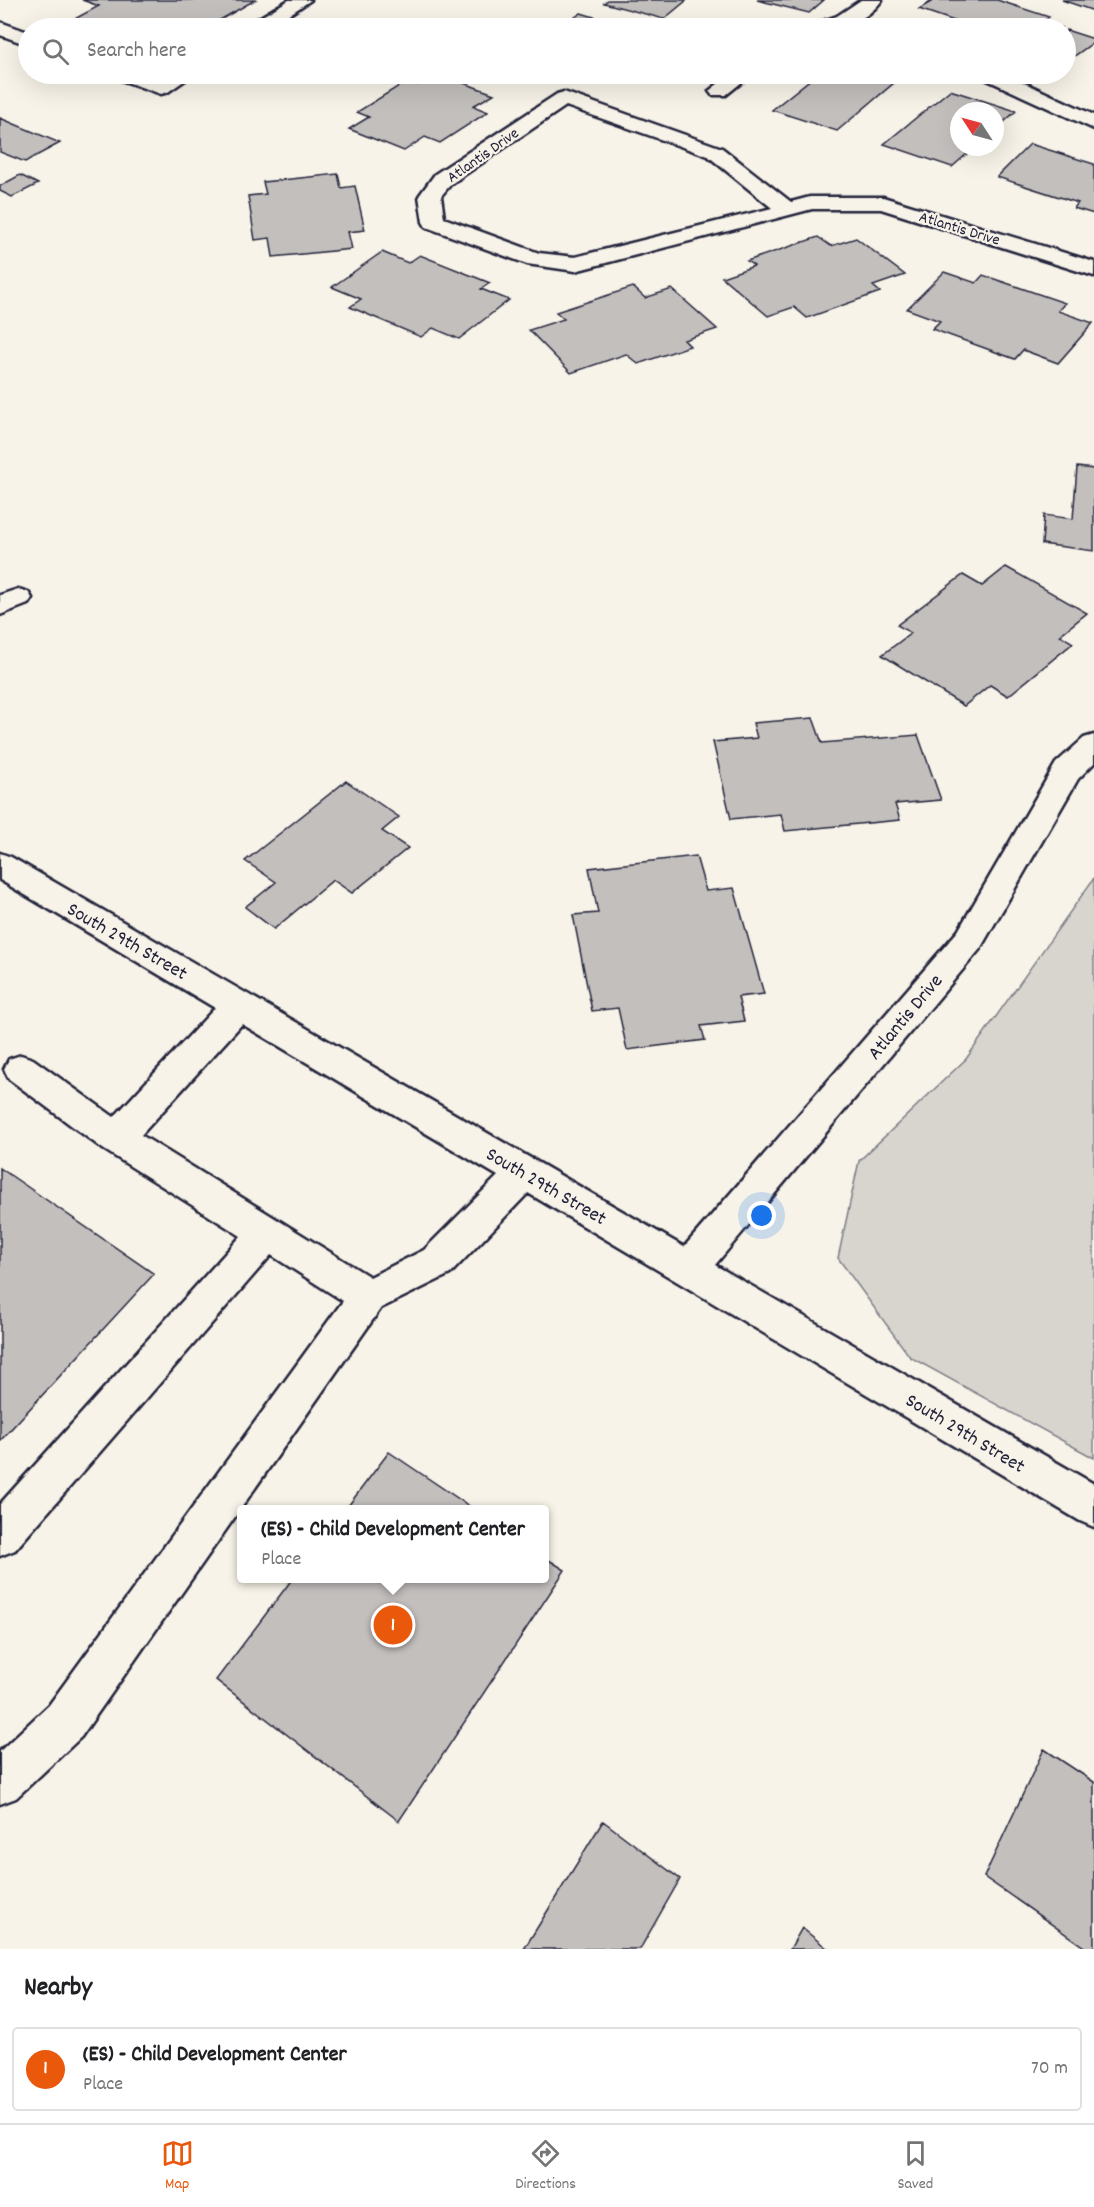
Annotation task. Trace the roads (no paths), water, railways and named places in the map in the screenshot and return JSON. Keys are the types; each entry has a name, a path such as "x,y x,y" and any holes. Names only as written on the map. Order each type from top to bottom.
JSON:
{"street":[{"path":"272,18 302,0"},
{"path":"858,18 873,0"},
{"path":"0,28 18,35"},
{"path":"150,84 161,88 168,84"},
{"path":"719,91 728,84"},
{"path":"1011,84 1094,123"},
{"name":"Atlantis Drive","path":"788,210 715,152 564,98 443,179 430,196 434,222 535,260 575,264 788,210 810,203 883,203 1094,269"},
{"name":"Atlantis Drive","path":"689,1268 969,940 1066,771 1094,746"},
{"name":"South 29th Street","path":"0,865 1094,1507"},
{"path":"116,1138 239,1005"},
{"path":"21,1069 116,1138 368,1296"},
{"path":"0,1782 64,1721 368,1296 437,1262 525,1172"},
{"path":"0,1535 267,1233"}],"place":[{"name":"(ES) - Child Development Center","path":"393,1625"}]}
